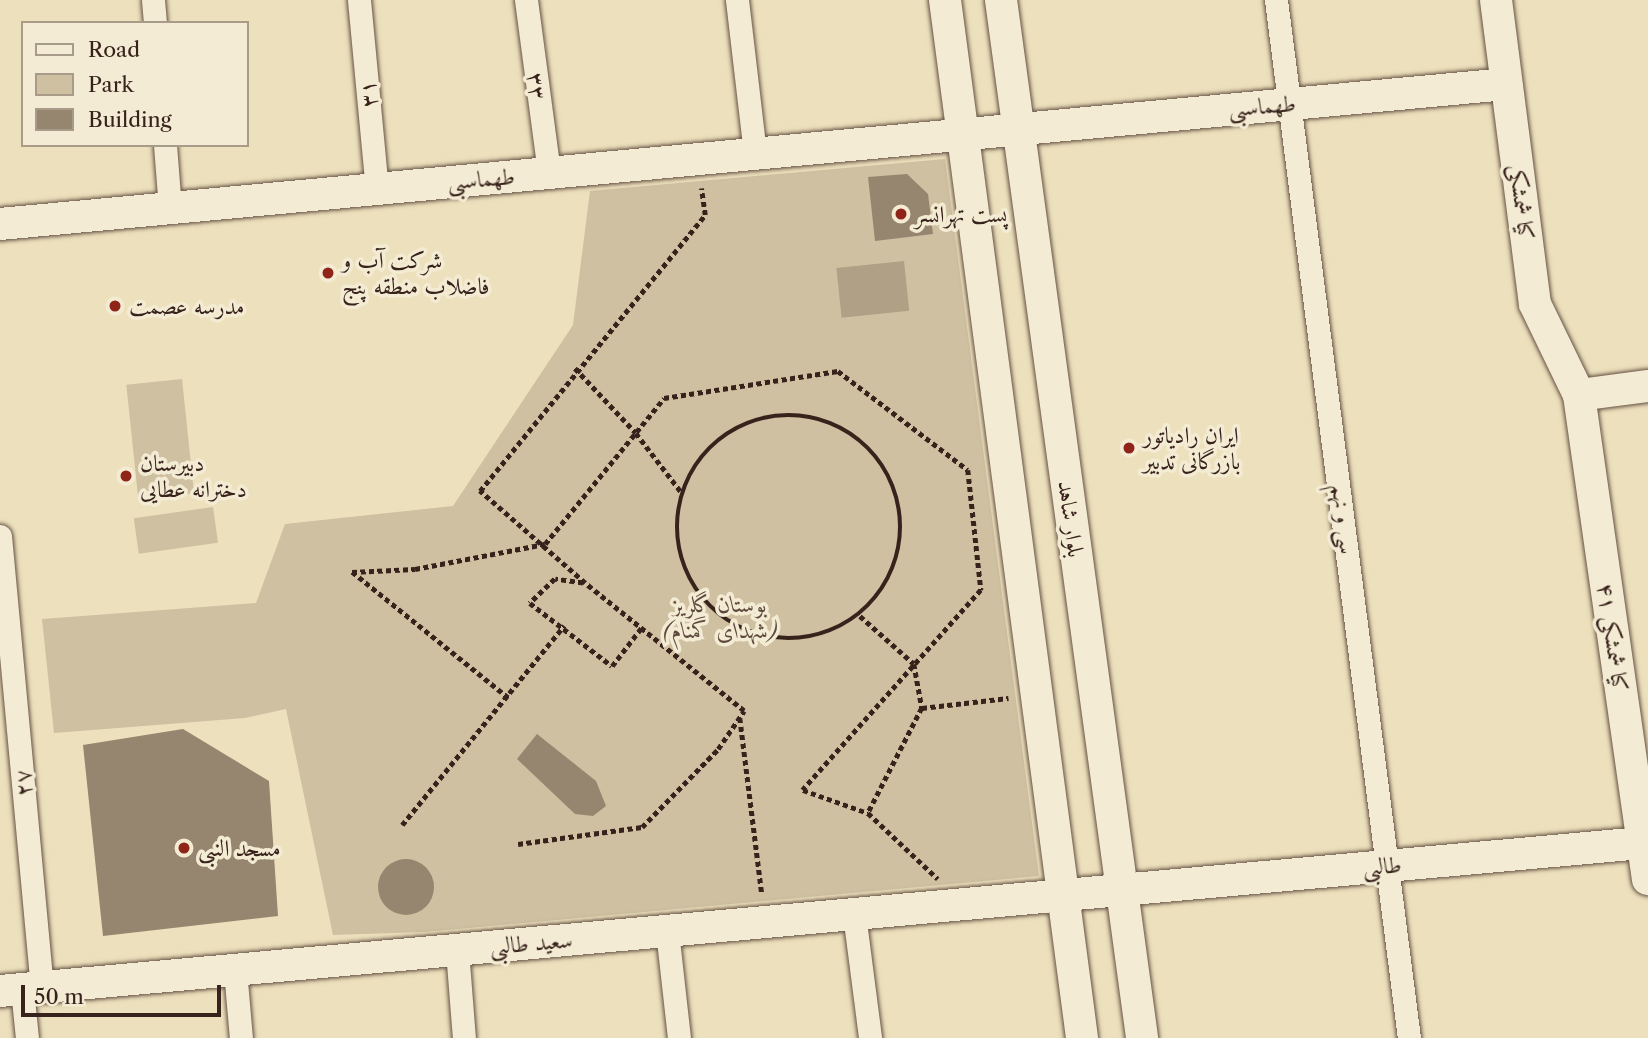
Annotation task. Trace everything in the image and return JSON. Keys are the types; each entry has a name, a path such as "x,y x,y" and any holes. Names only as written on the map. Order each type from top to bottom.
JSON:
{"street":[{"path":"153,0 155,21"},
{"name":"۳۱","path":"359,0 377,189"},
{"name":"۳۳","path":"526,0 549,173"},
{"path":"737,0 755,153"},
{"path":"945,0 1082,1038"},
{"name":"بلوار شاهد","path":"1001,0 1142,1038"},
{"name":"سی و نهم","path":"1276,0 1409,1038"},
{"name":"کیا شمشکی","path":"1496,0 1535,304 1579,395"},
{"name":"طهماسبی","path":"0,224 1507,84"},
{"path":"165,147 170,208"},
{"path":"1579,395 1648,386"},
{"name":"۴۱ کیا شمشکی","path":"1579,395 1648,879"},
{"name":"۲۷","path":"0,536 21,989 27,1038"},
{"name":"طالبی","path":"1063,895 1642,843"},
{"name":"سعید طالبی","path":"21,989 1063,895"},
{"path":"854,914 870,1038"},
{"path":"667,931 679,1038"},
{"path":"457,950 464,1038"},
{"path":"235,970 241,1038"}],"path":[{"path":"518,844 642,827 718,749 744,711 585,583 545,544 480,491 575,368 705,215 700,180"},
{"path":"575,368 636,433 682,493"},
{"path":"508,698 352,572 415,569 545,544 664,398 838,371 968,470 981,590 803,790 868,813 944,884"},
{"path":"789,414 828,421 861,440 886,470 900,507 900,545 887,582 860,616 833,631 799,639 764,637 731,624 704,601 685,571 677,537 682,493 692,469 718,439 751,420 789,414"},
{"path":"585,583 555,579 530,603 564,626 612,666 642,627"},
{"path":"860,616 914,664 922,708 868,813"},
{"path":"402,824 508,698 564,626"},
{"path":"922,708 1017,697"},
{"path":"740,717 763,901"}],"green space":[{"name":"بوستان گلریز (شهدای گمنام)","path":"945,159 1039,876 425,932 333,935 286,709 245,718 54,733 42,619 256,603 285,524 453,506 573,325 590,191"},
{"path":"182,379 194,493 138,499 126,385"},
{"path":"213,507 218,543 139,554 134,518"}],"shaded area":[{"path":"904,261 909,311 842,318 836,268"}],"building":[{"name":"پست تهرانسر","path":"907,174 928,194 933,234 875,241 868,177"},
{"name":"مسجد النبی","path":"183,729 269,781 278,916 103,936 83,745"},
{"path":"537,734 596,781 606,806 593,816 575,814 517,759"},
{"path":"406,859 417,861 426,867 432,876 432,898 426,907 417,913 406,915 395,913 386,907 380,898 378,887 380,876 386,867 395,861"}],"place":[{"name":"پست تهرانسر","path":"901,214"},
{"name":"شرکت آب و فاضلاب منطقه پنج","path":"328,273"},
{"name":"مدرسه عصمت","path":"115,306"},
{"name":"ایران رادیاتور بازرگانی تدبیر","path":"1129,448"},
{"name":"دبیرستان دخترانه عطایی","path":"126,476"},
{"name":"مسجد النبی","path":"184,848"}]}
